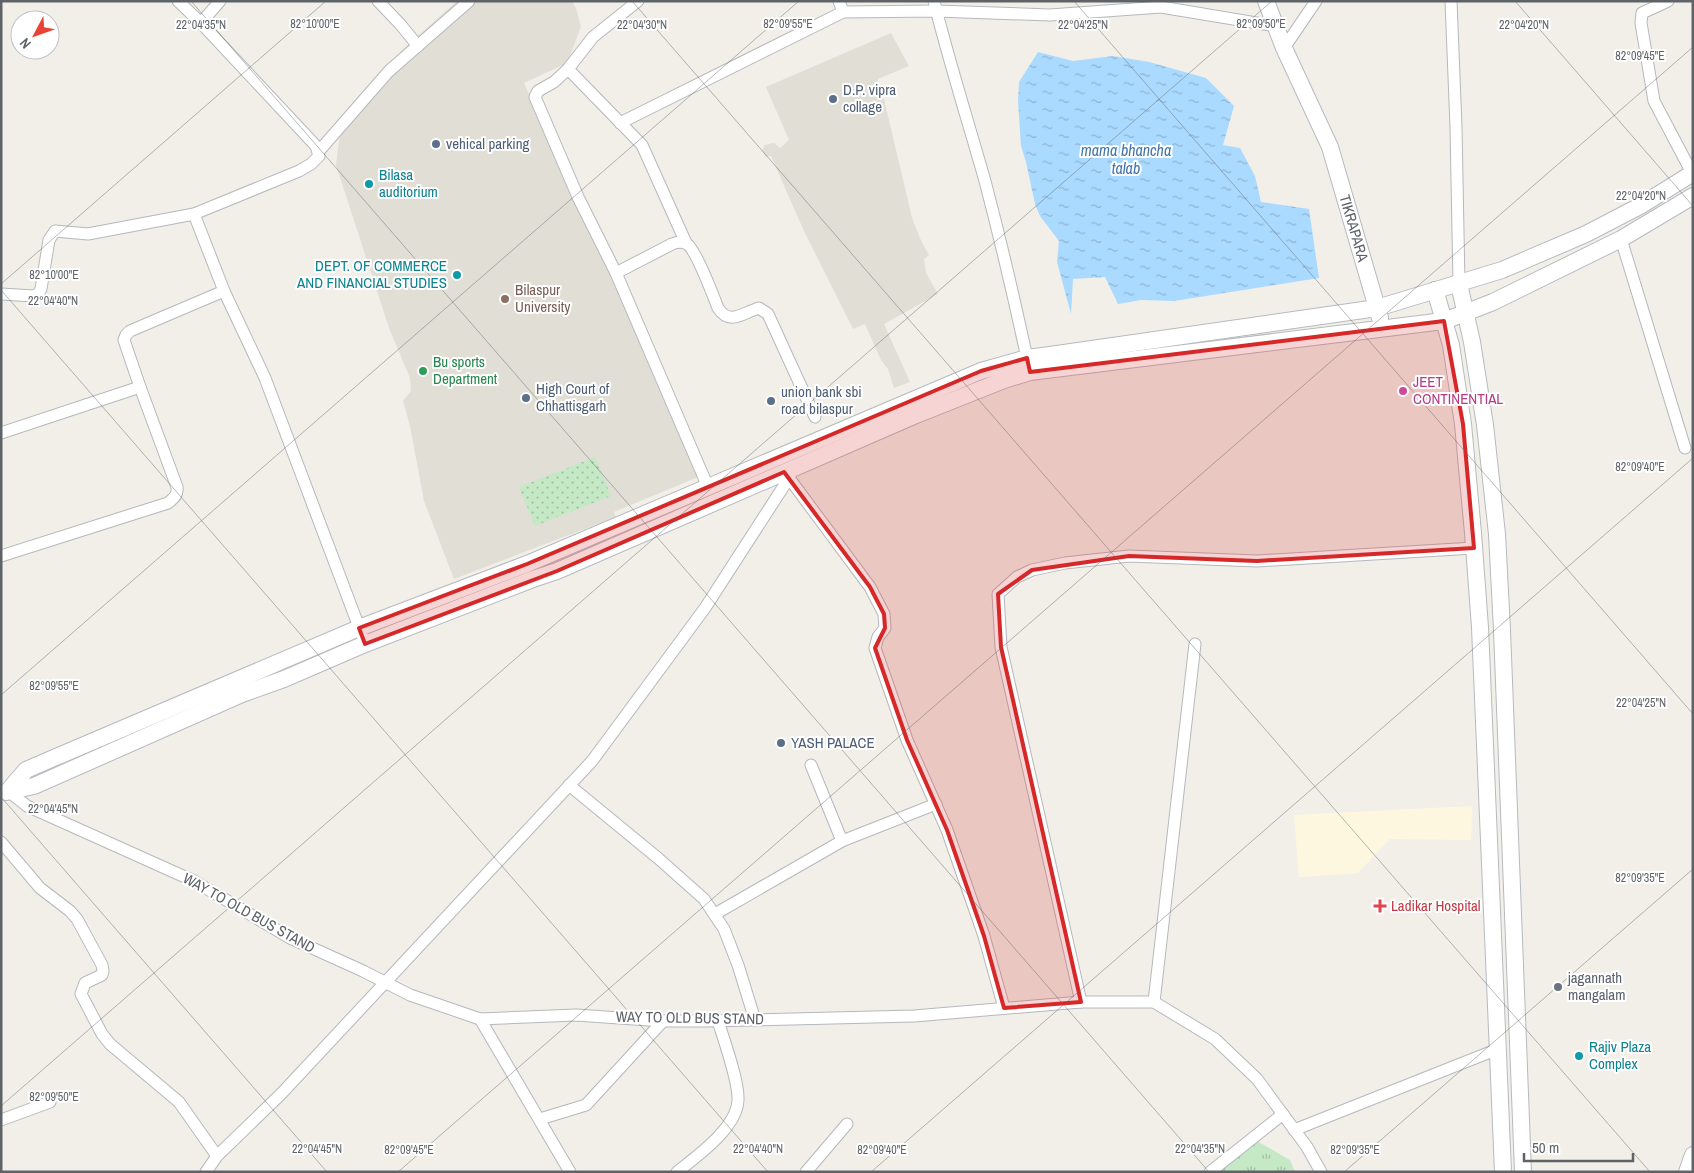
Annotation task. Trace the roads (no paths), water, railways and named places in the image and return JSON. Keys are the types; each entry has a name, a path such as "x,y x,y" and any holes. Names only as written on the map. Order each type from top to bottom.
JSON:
{"main road":[{"name":"TIKRAPARA","path":"1266,1 1284,48 1330,147 1383,328"},
{"path":"4,792 34,786 242,694 284,679 365,644 557,571 714,501 791,473 916,415 1004,380 1028,365 1377,308 1502,270 1586,234 1640,206 1692,173"},
{"path":"4,792 26,770 359,628 527,564 981,371 1444,321 1493,302 1621,239 1693,196"},
{"path":"1459,284 1472,342 1485,425 1497,534 1523,1172"},
{"path":"1435,290 1451,344 1463,424 1474,548 1480,627 1502,1172"},
{"path":"1687,1172 1693,1155"}],"street":[{"path":"178,1 201,22 319,151"},
{"path":"201,22 220,1"},
{"path":"378,1 418,46"},
{"path":"1,294 34,296 38,294 41,289 49,240 55,231 88,234 194,214 298,171 316,160 319,156 319,151 389,71 469,1"},
{"path":"638,1 593,38 568,69 554,82 538,91 534,97 578,197 616,273 708,487"},
{"path":"838,1 843,12"},
{"path":"1284,48 1316,1"},
{"path":"1451,1 1456,101 1459,284"},
{"path":"1668,1 1642,13 1641,23 1654,101 1692,173"},
{"path":"620,123 843,12 935,6 1050,15 1161,7 1275,26"},
{"path":"935,6 1011,282 1028,365"},
{"path":"568,69 642,145 686,243 695,256 718,308 723,315 734,318 759,308 768,314 815,417"},
{"path":"194,214 224,291 265,378 365,644"},
{"path":"1621,239 1685,448"},
{"path":"616,273 672,244 686,243"},
{"path":"1,556 168,503 174,498 178,492 177,487 124,340 130,331 224,291"},
{"path":"1,433 140,387"},
{"path":"206,1172 217,1156 281,1094 592,761 705,608 791,473 870,587 884,614 885,628 878,637 875,648 907,740 947,830 984,936 1004,1008"},
{"path":"1081,1002 1000,647 998,594 1017,577 1032,570 1065,562 1129,556 1257,560 1474,548"},
{"path":"1195,644 1154,1002 1215,1038 1257,1079 1307,1147 1321,1172"},
{"path":"811,765 842,841"},
{"path":"569,785 666,864 704,899 724,929 738,965 755,1020"},
{"name":"WAY TO OLD BUS STAND","path":"4,792 27,806 194,881 290,938 410,995 480,1019 576,1015 663,1021 718,1021 914,1016 1081,1002 1154,1002"},
{"path":"715,914 842,841 936,804"},
{"path":"1,842 35,883 70,911 77,919 102,965 102,975 85,983 81,994 102,1034 110,1044 136,1063 179,1102 217,1156"},
{"path":"480,1019 570,1172"},
{"path":"540,1120 586,1105 663,1021"},
{"path":"676,1172 712,1142 731,1119 736,1108 738,1100 737,1088 718,1021"},
{"path":"1294,1130 1498,1049"},
{"path":"1,1120 50,1102"},
{"path":"1210,1172 1283,1114"},
{"path":"806,1172 847,1124"}],"water":[{"name":"mama bhancha talab","path":"1038,52 1073,61 1113,56 1149,62 1206,78 1234,106 1223,145 1240,148 1255,176 1261,202 1309,209 1319,278 1174,301 1141,300 1118,304 1105,277 1073,279 1071,314 1057,262 1059,241 1040,216 1035,204 1021,146 1018,101 1019,82"}],"place":[{"name":"D.P. vipra collage","path":"833,99"},
{"name":"vehical parking","path":"436,144"},
{"name":"Bilasa auditorium","path":"369,184"},
{"name":"DEPT. OF COMMERCE AND FINANCIAL STUDIES","path":"457,275"},
{"name":"Bilaspur University","path":"505,299"},
{"name":"Bu sports Department","path":"423,371"},
{"name":"JEET CONTINENTIAL","path":"1403,391"},
{"name":"High Court of Chhattisgarh","path":"526,398"},
{"name":"union bank sbi road bilaspur","path":"771,401"},
{"name":"YASH PALACE","path":"781,743"},
{"name":"Ladikar Hospital","path":"1380,906"},
{"name":"jagannath mangalam","path":"1558,987"},
{"name":"Rajiv Plaza Complex","path":"1579,1056"}]}
